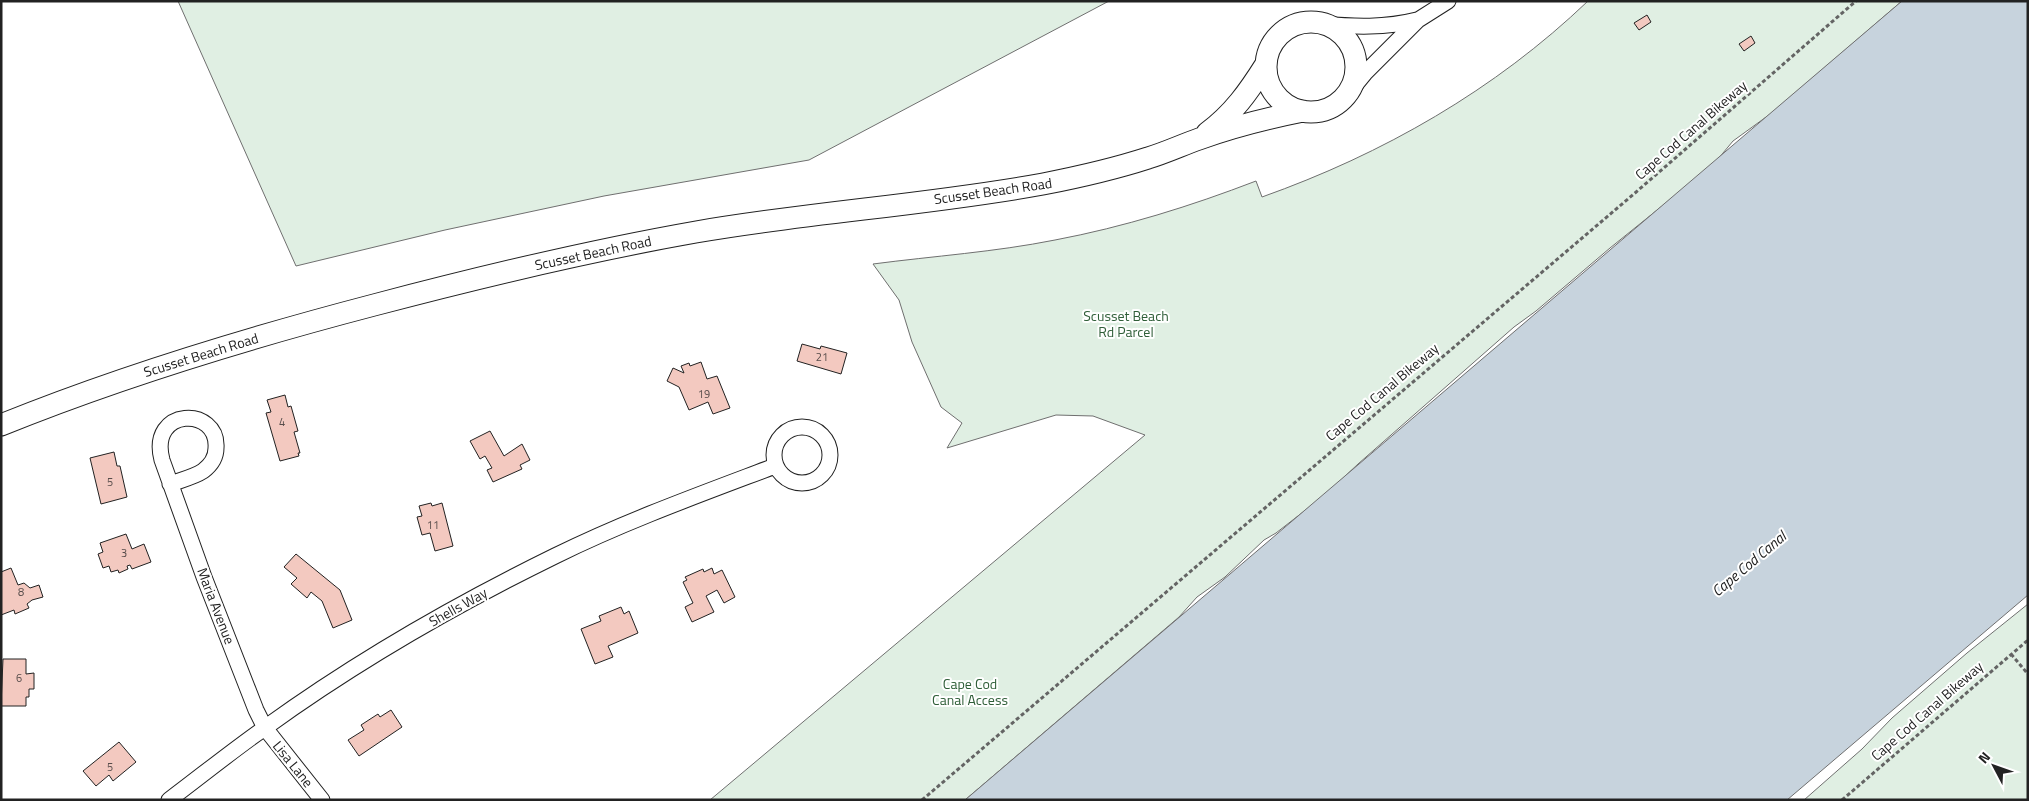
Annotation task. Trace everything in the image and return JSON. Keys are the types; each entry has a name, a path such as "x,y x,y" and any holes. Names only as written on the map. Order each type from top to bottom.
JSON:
{"main road":[{"name":"Scusset Beach Road","path":"1198,139 1220,123 1247,95 1266,64 1272,45 1285,30 1296,24 1309,22 1322,24"},
{"path":"1322,24 1341,34 1353,52 1356,67 1354,82 1346,95"},
{"path":"1266,64 1267,77 1272,89 1280,100 1290,108 1303,112"},
{"name":"Scusset Beach Road","path":"1,425 128,378 274,332 424,292 514,270 718,229 968,196 1059,181 1150,158 1198,139 1269,118 1327,109 1338,103 1346,95"}],"street":[{"name":"Scusset Beach Road","path":"1346,95 1365,72 1418,20 1448,1"},
{"name":"Scusset Beach Road","path":"1322,24 1382,26 1418,20"},
{"name":"Maria Avenue","path":"170,484 203,471 215,456 217,446 214,435 209,426 201,420 181,418 168,425 160,438 158,448 170,484 204,577 265,728"},
{"name":"Shells Way","path":"169,800 265,728 385,650 485,592 554,556 627,523 775,466"},
{"name":"Lisa Lane","path":"265,728 322,800"}],"path":[{"name":"Cape Cod Canal Bikeway","path":"922,800 1635,193 1856,1"},
{"name":"Cape Cod Canal Bikeway","path":"1842,800 2028,640"},
{"path":"2011,654 2028,674"}],"green space":[{"path":"178,1 1109,1 809,160 604,196 445,230 296,266"},
{"name":"Cape Cod Canal Access","path":"1588,1 1902,1 1773,112 1733,141 1713,165 1514,327 1325,495 1264,540 1225,577 1197,597 1179,617 965,800 710,800 1145,435 1093,416 1056,415 947,448 962,423 941,407 912,342 899,300 873,264 1010,248 1081,235 1157,215 1256,181 1262,197 1351,161 1394,140 1436,116 1476,91 1515,63"},
{"path":"2028,604 2028,800 1804,800 1862,749 1892,718 1967,653"}],"water":[{"name":"Cape Cod Canal","path":"1902,1 2028,1 2028,595 1787,800 965,800"}],"building":[{"path":"1647,15 1651,22 1639,30 1634,23"},
{"path":"1751,36 1755,43 1744,51 1739,44"},
{"path":"802,344 820,349 821,346 847,353 841,374 797,361"},
{"path":"701,362 707,379 717,376 730,408 713,414 708,402 689,410 679,387 667,381 673,368 684,373 681,366 689,363 690,366"},
{"path":"285,395 288,407 291,406 298,431 294,432 300,453 298,453 299,456 280,461 266,413 271,412 267,400"},
{"path":"490,431 504,456 522,444 530,460 520,465 522,469 493,482 487,470 492,468 485,456 480,459 470,441"},
{"path":"114,452 117,466 120,466 127,497 101,504 90,458"},
{"path":"431,503 432,506 442,503 453,546 435,551 430,533 422,535 417,517 422,516 419,506"},
{"path":"126,534 132,549 144,544 151,562 132,569 130,565 127,566 128,569 119,573 118,570 111,572 109,566 103,568 98,554 103,552 100,543"},
{"path":"296,554 340,590 352,620 333,628 322,601 311,592 307,598 291,584 297,578 284,567"},
{"path":"11,568 18,585 24,583 30,588 39,585 43,597 32,600 27,604 29,608 15,614 14,610 1,615 1,572"},
{"path":"712,568 714,574 722,570 735,597 724,603 717,590 706,596 714,612 692,622 685,607 693,603 683,582 687,580 685,577 703,569 704,572"},
{"path":"621,607 624,614 629,611 638,633 608,646 613,657 595,664 581,629 601,621 599,616"},
{"path":"3,659 26,659 26,674 34,673 34,689 29,689 29,697 26,697 26,706 1,706"},
{"path":"391,710 402,727 359,756 348,740 364,730 361,725 378,714 380,717"},
{"path":"119,742 136,762 113,781 109,775 96,786 83,771"}],"park label":[{"name":"Scusset Beach Rd Parcel","path":"1126,324"}]}
